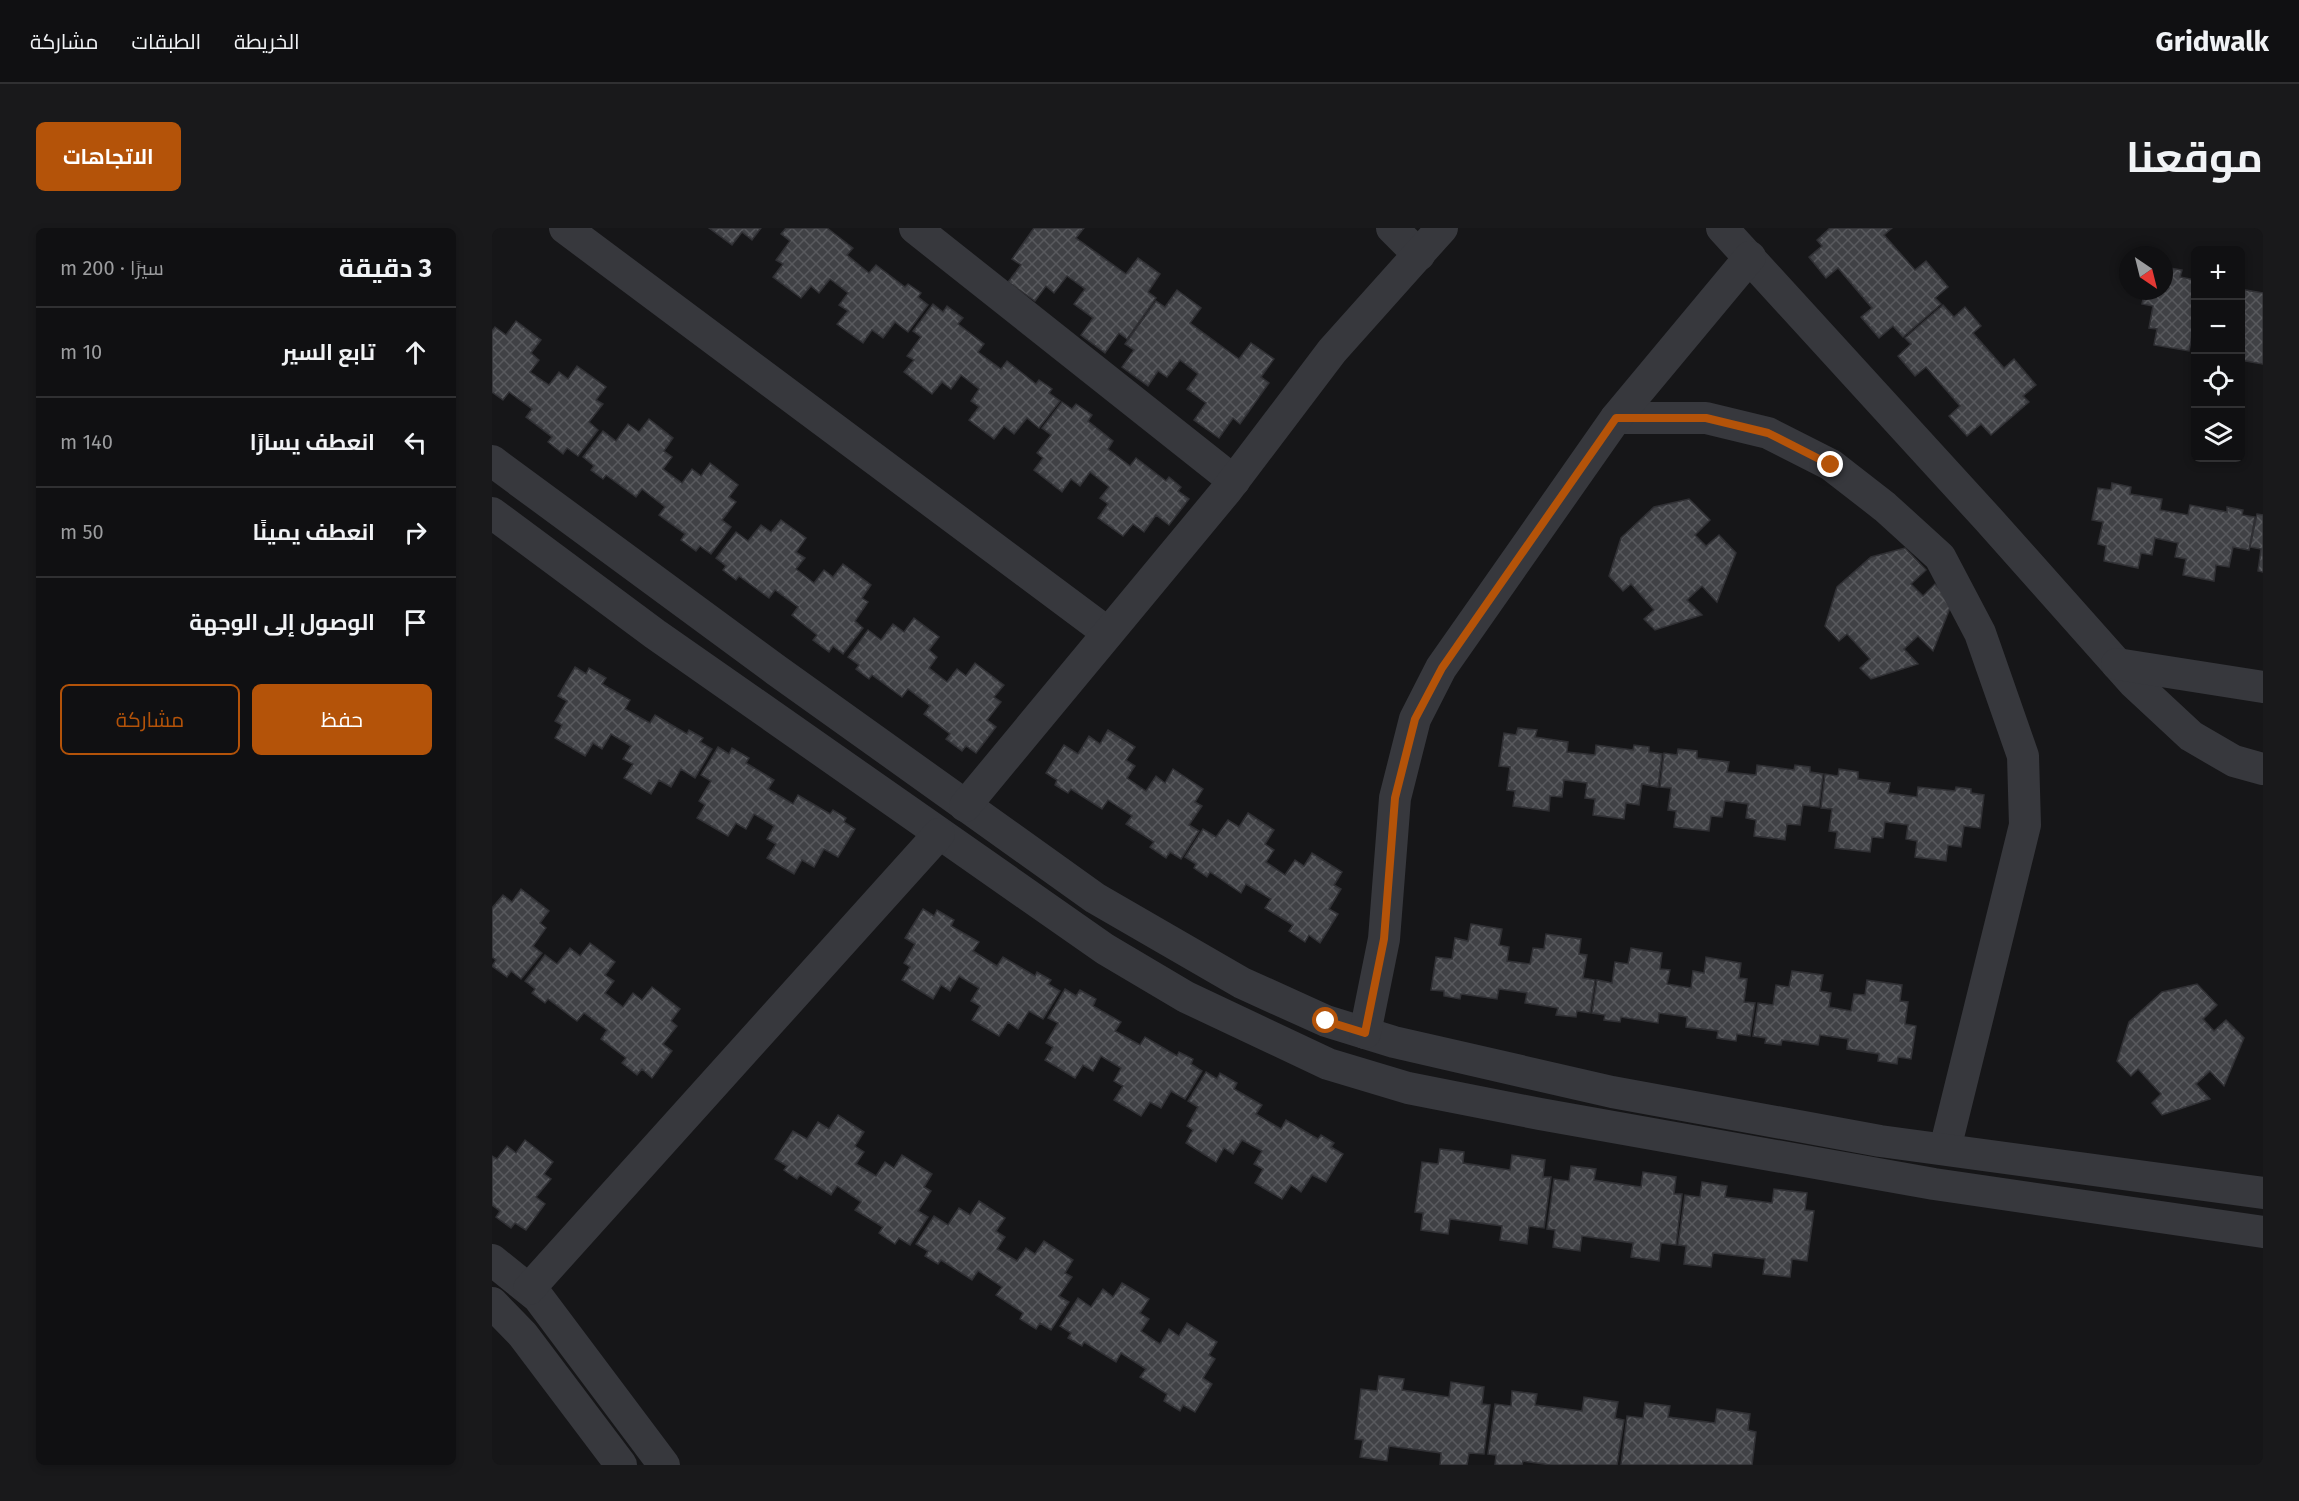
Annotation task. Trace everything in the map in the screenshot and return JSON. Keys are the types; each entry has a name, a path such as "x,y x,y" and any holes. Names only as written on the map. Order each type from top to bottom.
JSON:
{"street":[{"path":"565,228 1108,633"},
{"path":"915,228 1233,481"},
{"path":"1392,228 1419,255"},
{"path":"965,806 1233,481 1332,351 1442,228"},
{"path":"1722,228 2133,683 2191,736 2234,760 2263,769"},
{"path":"1365,1033 1384,939 1395,798 1415,719 1442,668 1616,418 1750,257"},
{"path":"1616,418 1706,418 1768,433 1831,465 1886,507 1940,557 1980,633 2023,756 2025,825 1945,1149"},
{"path":"492,461 1095,898 1242,983 1326,1021 1394,1042 1612,1092 1880,1141 2263,1192"},
{"path":"492,513 655,633 1105,949 1186,997 1328,1064 1408,1088 1563,1118 1934,1184 2263,1232"},
{"path":"2117,664 2263,687"},
{"path":"529,1289 939,834"},
{"path":"492,1260 538,1297 664,1465"},
{"path":"492,1303 523,1335 621,1465"}],"building":[{"path":"709,228 761,228 752,240 742,232 732,245"},
{"path":"786,228 827,228 853,248 847,255 869,273 876,265 905,287 908,284 921,293 918,297 928,305 908,332 895,322 883,338 872,330 863,343 837,324 848,311 839,305 848,293 830,279 819,293 811,286 801,298 773,277 783,264 776,260 790,241 781,234"},
{"path":"1034,228 1084,228 1076,238 1126,274 1138,258 1160,274 1148,292 1156,298 1127,339 1119,333 1105,353 1081,335 1093,318 1074,304 1085,289 1067,276 1054,293 1046,286 1035,301 1008,282 1021,265 1012,259"},
{"path":"1830,228 1892,228 1884,235 1915,270 1926,261 1948,287 1935,298 1941,304 1903,337 1893,326 1879,338 1861,317 1872,308 1838,268 1826,278 1809,257 1822,246 1817,240"},
{"path":"2173,268 2182,270 2180,277 2191,279 2189,351 2154,345 2157,329 2149,328 2153,306 2142,304 2143,300 2173,300"},
{"path":"1177,290 1201,308 1190,323 1239,359 1251,343 1274,359 1261,377 1269,383 1240,424 1233,418 1219,438 1194,420 1206,403 1187,389 1198,374 1180,360 1167,377 1158,371 1148,386 1122,367 1134,350 1125,344 1156,301 1165,307"},
{"path":"2245,290 2263,293 2263,364 2245,361"},
{"path":"933,304 943,312 947,306 963,318 958,324 984,344 978,352 1001,369 1007,361 1036,384 1039,380 1052,389 1049,393 1060,401 1039,428 1027,418 1014,434 1004,426 994,439 969,420 979,407 971,401 979,389 961,375 951,389 942,382 932,394 904,372 914,360 907,356 921,337 913,331"},
{"path":"1943,305 1954,317 1965,307 1981,326 1973,333 2004,368 2014,359 2036,385 2023,396 2029,402 1991,435 1981,424 1967,436 1949,416 1960,406 1926,367 1915,376 1898,356 1911,344 1905,338"},
{"path":"516,321 541,340 531,353 539,360 530,372 549,385 559,372 568,379 577,366 606,387 596,400 603,404 589,422 598,430 578,456 567,448 563,454 548,442 552,437 526,417 532,409 509,392 503,400 492,392 492,331 495,327 506,335"},
{"path":"1062,402 1072,409 1076,404 1092,415 1088,421 1113,441 1108,449 1130,466 1136,458 1166,481 1169,477 1181,487 1178,491 1189,499 1169,525 1156,515 1144,532 1133,524 1123,536 1098,518 1108,504 1100,498 1109,487 1090,472 1080,486 1071,479 1062,492 1034,470 1043,458 1037,453 1051,435 1042,428"},
{"path":"649,419 673,438 664,451 672,457 663,469 682,483 692,469 701,476 710,463 738,485 729,497 736,502 722,520 731,527 711,554 700,546 696,551 681,540 685,534 659,515 665,507 642,489 636,497 606,475 603,479 591,470 594,466 583,457 603,431 616,441 628,424 639,432"},
{"path":"2112,483 2131,487 2130,494 2162,499 2160,510 2188,515 2190,505 2227,512 2227,507 2243,510 2242,515 2255,517 2249,550 2233,547 2229,567 2216,565 2214,581 2183,575 2186,559 2175,557 2178,543 2155,538 2152,555 2141,553 2138,568 2104,561 2106,546 2098,544 2103,522 2092,520 2098,488 2111,490"},
{"path":"1689,499 1710,520 1695,535 1706,546 1719,535 1736,553 1717,602 1702,586 1687,600 1702,615 1655,630 1644,619 1654,610 1631,584 1623,591 1609,576 1621,538 1654,507"},
{"path":"2257,514 2263,515 2263,572 2258,571 2261,549 2250,547"},
{"path":"781,520 806,538 796,552 805,558 796,569 814,583 824,570 833,577 843,564 871,585 862,598 868,602 855,621 863,628 843,654 833,646 829,652 813,640 817,635 792,615 798,607 775,590 769,598 739,576 736,580 723,570 726,566 716,558 736,532 748,541 761,525 771,532"},
{"path":"1905,548 1926,570 1911,584 1923,596 1935,584 1952,603 1933,651 1918,636 1904,649 1918,664 1871,679 1860,668 1870,659 1847,634 1839,641 1825,626 1837,587 1871,557"},
{"path":"914,618 939,637 929,650 937,657 929,668 947,682 957,669 966,676 975,663 1004,685 994,697 1001,702 987,720 996,727 976,753 966,746 962,751 946,739 950,734 924,714 930,706 908,689 902,697 872,675 869,679 856,669 859,665 848,657 868,630 881,640 893,624 904,632"},
{"path":"575,667 586,674 589,668 606,678 602,684 630,700 625,709 650,723 655,715 687,734 689,730 703,738 700,742 712,749 695,778 681,769 671,787 659,780 651,794 624,778 633,764 623,759 631,746 611,734 602,749 593,743 585,756 555,738 562,725 555,721 567,701 558,696"},
{"path":"1518,728 1537,730 1535,737 1568,742 1567,752 1595,755 1596,745 1633,750 1634,745 1649,747 1649,752 1662,754 1658,787 1642,784 1639,805 1626,803 1624,819 1593,815 1595,799 1585,798 1587,783 1564,780 1562,797 1550,796 1549,811 1513,806 1515,791 1507,790 1510,767 1499,766 1504,733 1516,735"},
{"path":"1108,730 1135,747 1126,760 1135,766 1127,778 1146,791 1156,776 1165,783 1173,769 1203,789 1195,802 1202,806 1189,825 1199,831 1181,859 1170,852 1166,858 1150,847 1154,842 1126,824 1132,816 1108,800 1102,809 1071,789 1068,793 1055,785 1057,780 1046,773 1064,745 1078,754 1089,736 1100,744"},
{"path":"718,747 729,754 732,748 749,758 746,763 774,780 768,789 793,804 798,795 830,814 833,810 846,818 844,822 855,829 838,857 824,849 814,867 802,860 794,874 767,858 776,844 767,839 774,826 754,814 746,829 736,823 728,836 697,818 705,805 699,801 711,781 701,775"},
{"path":"1678,749 1697,751 1697,758 1729,762 1727,772 1756,775 1757,765 1794,770 1795,765 1810,767 1810,772 1823,774 1819,807 1803,805 1800,825 1787,824 1785,840 1754,836 1756,820 1746,818 1748,804 1725,801 1722,817 1711,816 1709,831 1674,827 1676,811 1668,810 1671,788 1660,787 1664,753 1677,755"},
{"path":"1839,769 1858,772 1858,779 1890,783 1888,793 1917,797 1918,787 1955,791 1956,787 1971,789 1971,793 1984,795 1980,828 1964,826 1961,847 1948,845 1946,861 1915,857 1917,841 1906,839 1908,825 1885,822 1883,838 1872,837 1870,852 1835,848 1837,832 1829,831 1832,809 1821,808 1825,774 1838,776"},
{"path":"1248,813 1274,830 1265,844 1274,850 1266,862 1285,875 1295,860 1304,866 1312,853 1342,872 1334,885 1341,889 1329,909 1338,914 1320,943 1309,935 1305,942 1289,931 1293,925 1265,908 1271,899 1246,884 1241,893 1210,872 1207,877 1194,868 1196,864 1185,857 1203,829 1216,837 1228,820 1239,827"},
{"path":"521,889 549,911 540,923 546,928 533,946 542,953 521,979 511,971 507,977 492,966 496,960 492,957 492,908 503,895 512,902"},
{"path":"923,909 934,916 937,910 954,920 951,926 979,942 973,951 997,966 1003,957 1035,976 1037,972 1051,980 1048,984 1060,991 1043,1019 1029,1011 1018,1029 1008,1022 999,1036 972,1020 980,1006 971,1001 979,988 959,976 950,991 941,985 933,999 902,980 910,967 904,963 915,944 905,938"},
{"path":"1471,924 1502,929 1499,945 1509,947 1507,961 1530,964 1533,948 1544,949 1546,934 1581,939 1579,954 1587,955 1583,978 1595,980 1590,1013 1577,1011 1576,1017 1556,1015 1558,1008 1525,1003 1527,993 1499,989 1497,999 1461,994 1460,999 1444,996 1444,991 1431,990 1436,957 1452,959 1455,938 1468,941"},
{"path":"590,943 615,962 605,975 614,981 605,993 623,1007 633,993 642,1000 652,987 680,1009 671,1021 677,1026 663,1044 672,1051 652,1078 642,1069 637,1075 622,1063 626,1058 601,1039 607,1030 584,1013 577,1021 548,999 545,1003 532,993 535,989 525,981 545,955 557,964 570,948 580,956"},
{"path":"1631,948 1662,953 1660,969 1670,970 1667,984 1691,988 1693,971 1704,973 1706,957 1741,963 1739,978 1747,979 1744,1002 1755,1003 1750,1036 1737,1034 1736,1041 1717,1038 1718,1031 1686,1027 1687,1017 1659,1013 1658,1023 1621,1017 1620,1022 1604,1020 1605,1015 1592,1013 1597,980 1612,983 1615,962 1628,964"},
{"path":"1792,971 1823,975 1820,991 1831,993 1829,1007 1851,1011 1854,994 1865,995 1867,980 1902,985 1900,1001 1908,1002 1905,1024 1916,1026 1911,1059 1898,1057 1897,1064 1878,1061 1879,1054 1847,1049 1848,1039 1820,1035 1818,1045 1782,1040 1781,1045 1765,1043 1766,1038 1753,1036 1758,1003 1773,1005 1776,985 1789,987"},
{"path":"2197,984 2217,1005 2203,1019 2214,1031 2226,1020 2244,1038 2224,1086 2210,1071 2196,1084 2210,1099 2162,1115 2152,1103 2161,1094 2138,1069 2131,1076 2117,1061 2129,1022 2162,992"},
{"path":"1065,989 1076,996 1080,990 1096,999 1093,1006 1121,1022 1115,1031 1140,1045 1145,1037 1177,1056 1179,1052 1193,1059 1191,1064 1202,1071 1185,1099 1171,1091 1161,1108 1150,1102 1141,1116 1114,1100 1123,1086 1114,1081 1121,1068 1101,1056 1093,1071 1083,1065 1075,1078 1045,1060 1053,1047 1046,1043 1058,1023 1048,1018"},
{"path":"1206,1072 1217,1079 1220,1073 1237,1083 1234,1089 1262,1105 1256,1114 1281,1129 1286,1120 1318,1139 1321,1135 1334,1143 1331,1147 1343,1154 1326,1182 1312,1175 1301,1192 1291,1185 1282,1199 1255,1183 1263,1169 1254,1164 1262,1151 1242,1140 1233,1154 1224,1148 1216,1162 1186,1143 1193,1130 1187,1126 1198,1107 1188,1101"},
{"path":"838,1115 864,1132 855,1146 864,1152 856,1164 876,1176 885,1162 894,1168 902,1155 932,1174 924,1187 931,1191 918,1211 928,1217 910,1245 899,1238 895,1244 879,1233 883,1227 855,1210 861,1202 837,1186 831,1195 800,1175 797,1179 784,1170 787,1166 775,1159 793,1131 807,1139 818,1122 829,1129"},
{"path":"525,1140 553,1162 544,1174 551,1179 536,1197 545,1204 526,1230 515,1223 511,1228 496,1217 500,1211 492,1205 492,1156 497,1159 507,1146 516,1153"},
{"path":"1440,1149 1464,1152 1463,1163 1510,1170 1512,1155 1545,1160 1543,1177 1551,1177 1544,1228 1529,1226 1527,1244 1500,1240 1502,1226 1450,1219 1448,1234 1421,1230 1423,1213 1415,1212 1422,1162 1438,1164"},
{"path":"1571,1166 1596,1169 1594,1180 1641,1187 1643,1172 1676,1177 1674,1194 1682,1194 1676,1245 1661,1243 1659,1261 1631,1257 1633,1243 1582,1236 1580,1251 1553,1247 1555,1230 1547,1229 1554,1179 1569,1181"},
{"path":"1702,1182 1727,1186 1725,1197 1772,1203 1774,1189 1807,1193 1805,1210 1814,1211 1807,1261 1792,1259 1790,1277 1763,1274 1765,1259 1713,1253 1711,1267 1684,1264 1686,1246 1678,1245 1685,1195 1700,1197"},
{"path":"979,1201 1005,1218 996,1231 1005,1237 997,1249 1017,1261 1026,1248 1035,1254 1044,1241 1073,1260 1065,1273 1072,1277 1059,1296 1069,1302 1051,1330 1040,1323 1036,1329 1020,1319 1023,1313 996,1295 1002,1287 978,1271 972,1280 941,1260 938,1264 925,1256 928,1251 916,1244 934,1216 948,1225 959,1208 970,1215"},
{"path":"1122,1283 1149,1299 1140,1313 1149,1319 1141,1331 1160,1344 1169,1329 1179,1336 1187,1323 1217,1342 1209,1355 1215,1359 1203,1378 1212,1384 1195,1412 1183,1405 1180,1411 1164,1401 1167,1394 1140,1377 1146,1369 1121,1353 1116,1362 1084,1342 1082,1346 1068,1338 1071,1333 1060,1326 1078,1298 1091,1307 1103,1289 1113,1297"},
{"path":"1379,1376 1404,1379 1402,1390 1449,1397 1451,1382 1484,1387 1482,1404 1490,1405 1484,1454 1469,1453 1467,1465 1440,1465 1441,1453 1389,1446 1387,1461 1360,1457 1363,1440 1355,1439 1361,1389 1377,1391"},
{"path":"1512,1391 1537,1394 1535,1405 1582,1411 1584,1397 1618,1402 1615,1418 1624,1420 1617,1465 1551,1465 1523,1461 1522,1465 1495,1465 1496,1455 1488,1454 1495,1404 1511,1406"},
{"path":"1645,1403 1670,1406 1668,1417 1715,1423 1717,1409 1750,1414 1748,1430 1756,1432 1752,1465 1621,1465 1627,1416 1643,1418"}],"route":[{"path":"1326,1021 1365,1033 1384,939 1395,798 1415,719 1442,668 1616,418 1706,418 1768,433 1831,465"}]}
